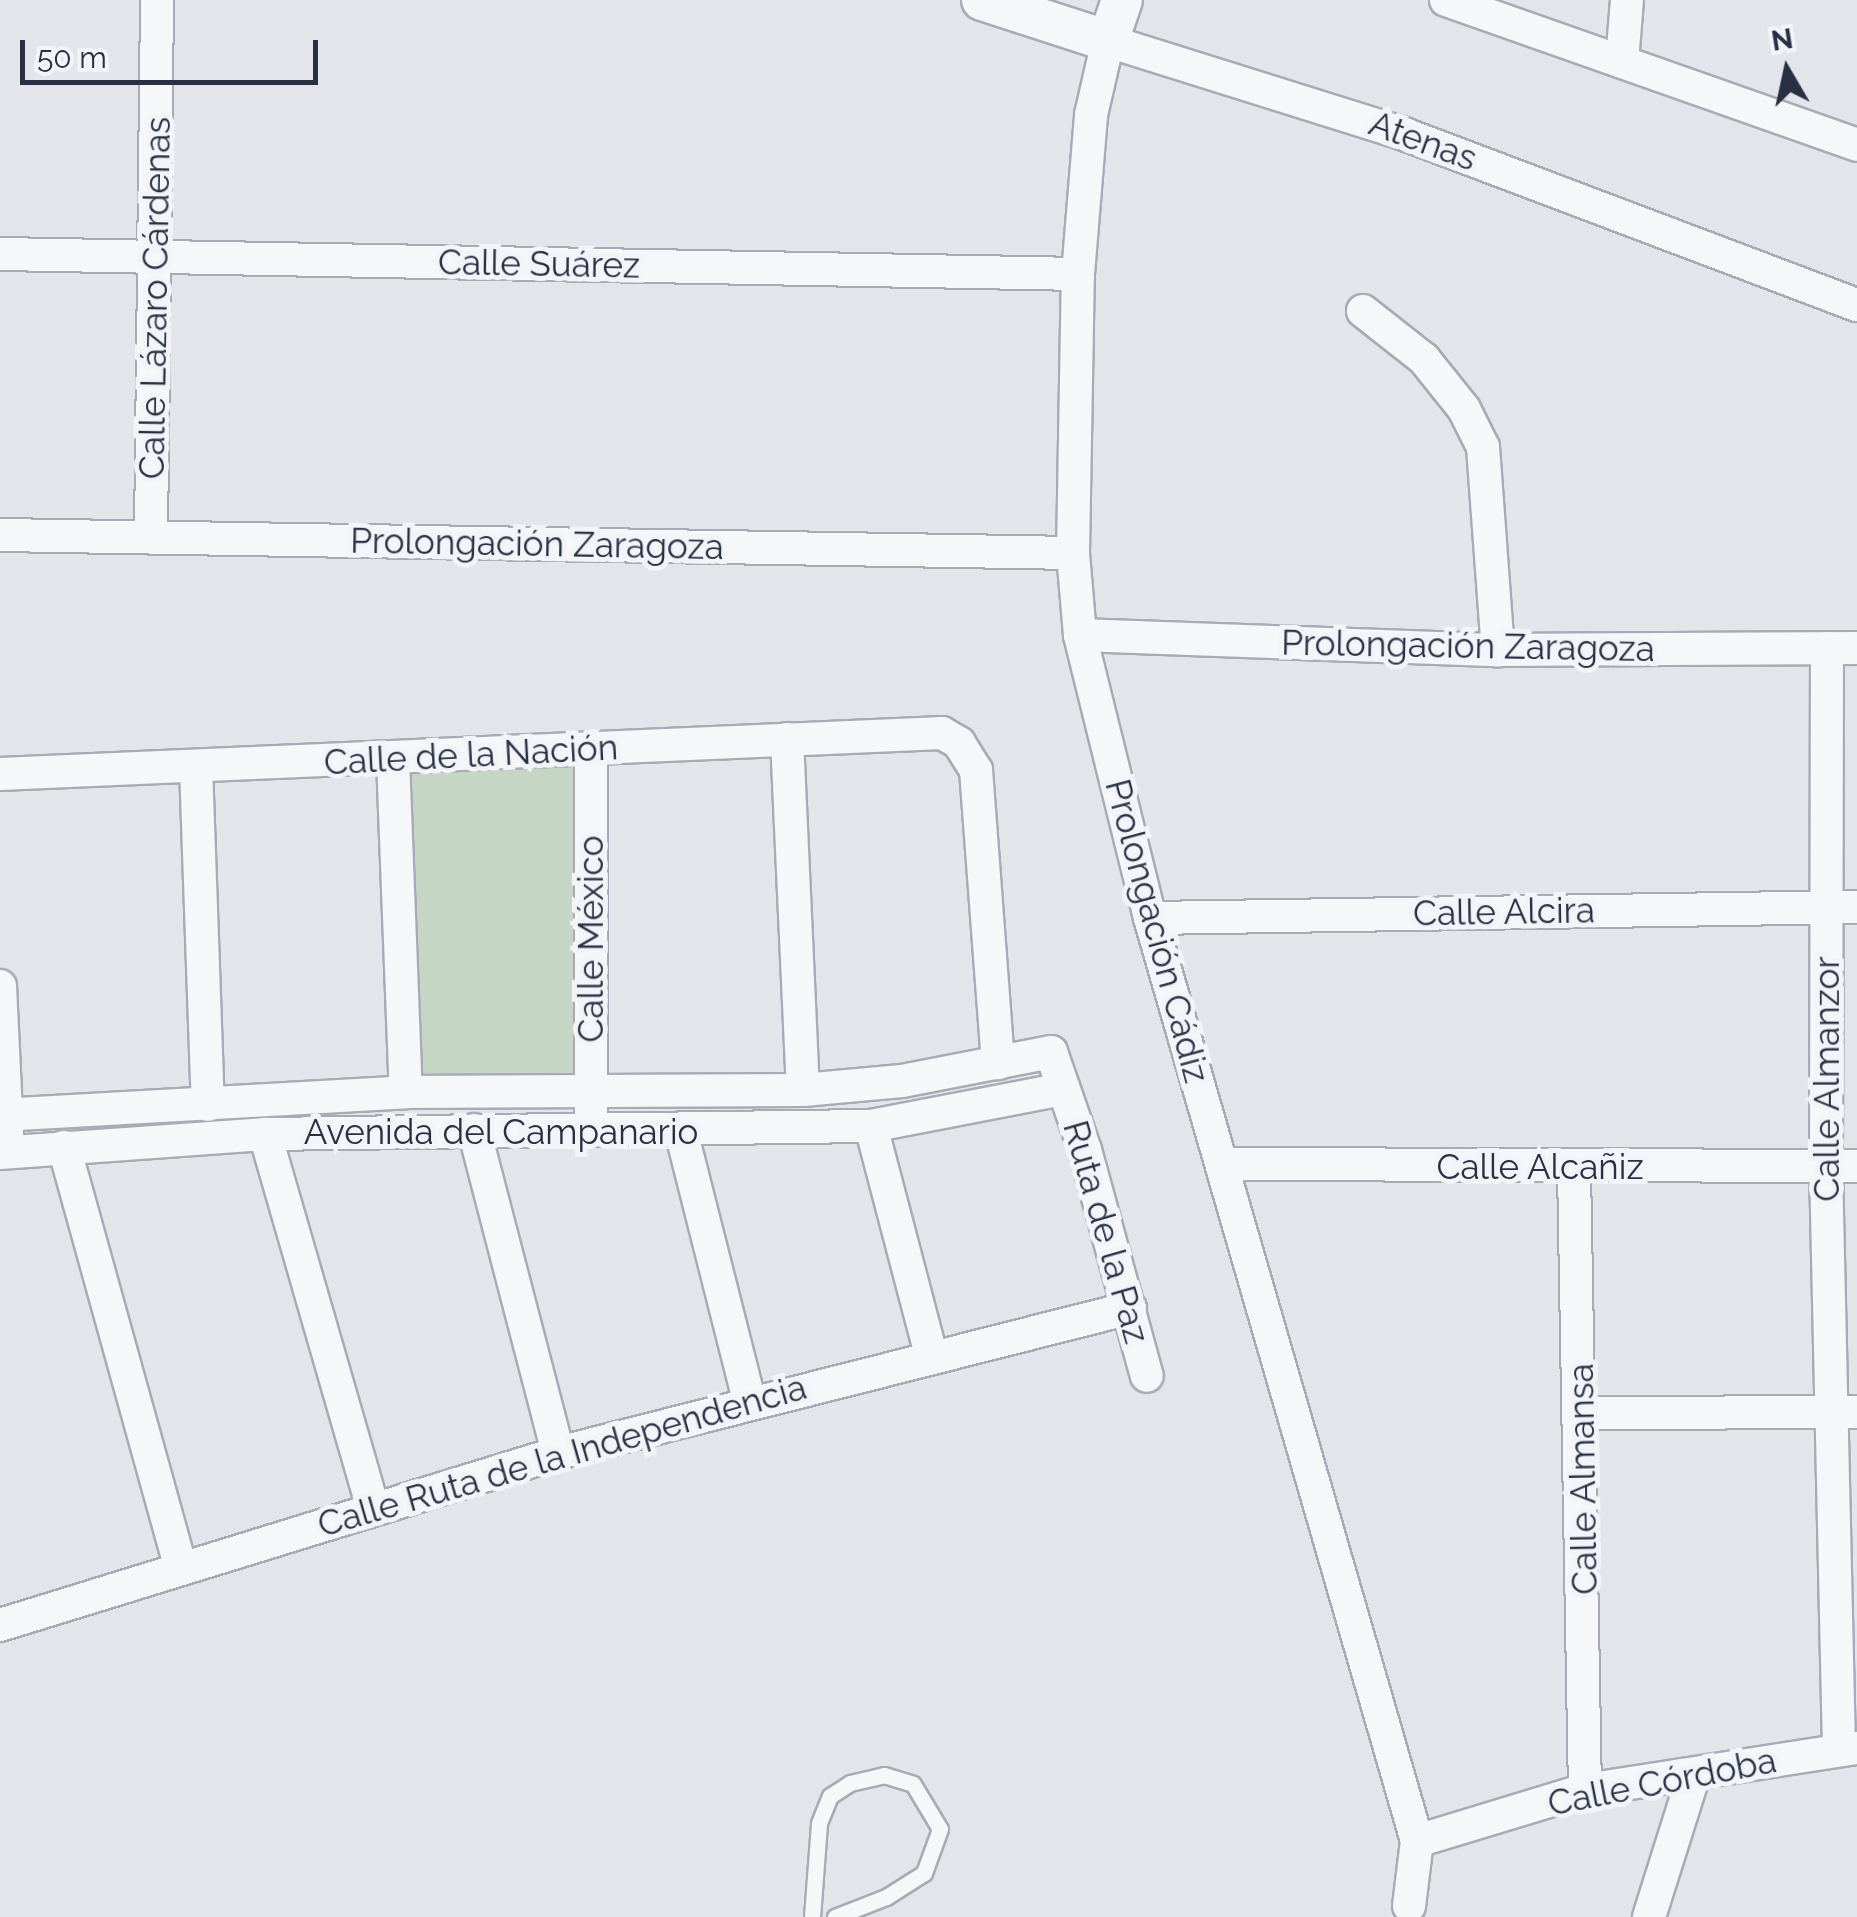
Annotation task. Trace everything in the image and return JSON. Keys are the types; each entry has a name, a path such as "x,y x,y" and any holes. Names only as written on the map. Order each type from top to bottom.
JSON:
{"street":[{"name":"Calle Lázaro Cárdenas","path":"151,537 158,257 157,0"},
{"name":"Atenas","path":"982,0 1404,134 1857,305"},
{"name":"Prolongación Cádiz","path":"1122,0 1091,115 1078,274 1073,553 1080,635 1150,918 1417,1841"},
{"path":"1446,0 1857,145"},
{"path":"1622,62 1627,0"},
{"name":"Calle Suárez","path":"0,254 1078,274"},
{"path":"1363,311 1424,359 1464,408 1483,447 1498,650"},
{"name":"Prolongación Zaragoza","path":"0,535 1073,553"},
{"name":"Prolongación Zaragoza","path":"1080,635 1498,650 1842,648"},
{"name":"Calle Almanzor","path":"1842,648 1841,1166 1848,1749"},
{"name":"Calle de la Nación","path":"0,774 942,733 959,743 976,770 998,1063"},
{"path":"787,739 803,1090"},
{"name":"Calle México","path":"591,1127 592,750"},
{"path":"393,758 406,1092"},
{"path":"196,766 208,1105"},
{"name":"Calle Alcira","path":"1150,918 1842,907"},
{"path":"0,986 3,1153"},
{"name":"Ruta de la Paz","path":"998,1063 1051,1052 1130,1308 1147,1376"},
{"name":"Avenida del Campanario","path":"4,1115 406,1092 803,1090 998,1063"},
{"name":"Ruta de la Paz","path":"1001,1100 1063,1088"},
{"name":"Avenida del Campanario","path":"3,1153 265,1134 871,1126 1001,1100"},
{"path":"871,1126 931,1355"},
{"path":"474,1130 558,1453"},
{"path":"681,1131 749,1400"},
{"path":"265,1134 373,1508"},
{"path":"64,1147 180,1565"},
{"name":"Calle Alcañiz","path":"1222,1164 1841,1166"},
{"name":"Calle Almansa","path":"1574,1168 1584,1414 1585,1790"},
{"name":"Calle Ruta de la Independencia","path":"0,1625 180,1565 558,1453 749,1400 1130,1308"},
{"path":"1584,1414 1845,1412"},
{"name":"Calle Córdoba","path":"1417,1841 1585,1790 1848,1749"},
{"path":"1648,1917 1694,1774"},
{"path":"1410,1913 1417,1841"}],"lane":[{"path":"812,1917 819,1823 830,1796 884,1775 913,1784 940,1830 924,1873 886,1897 835,1917"}],"green space":[{"path":"393,750 591,750 591,1094 393,1094"}]}
